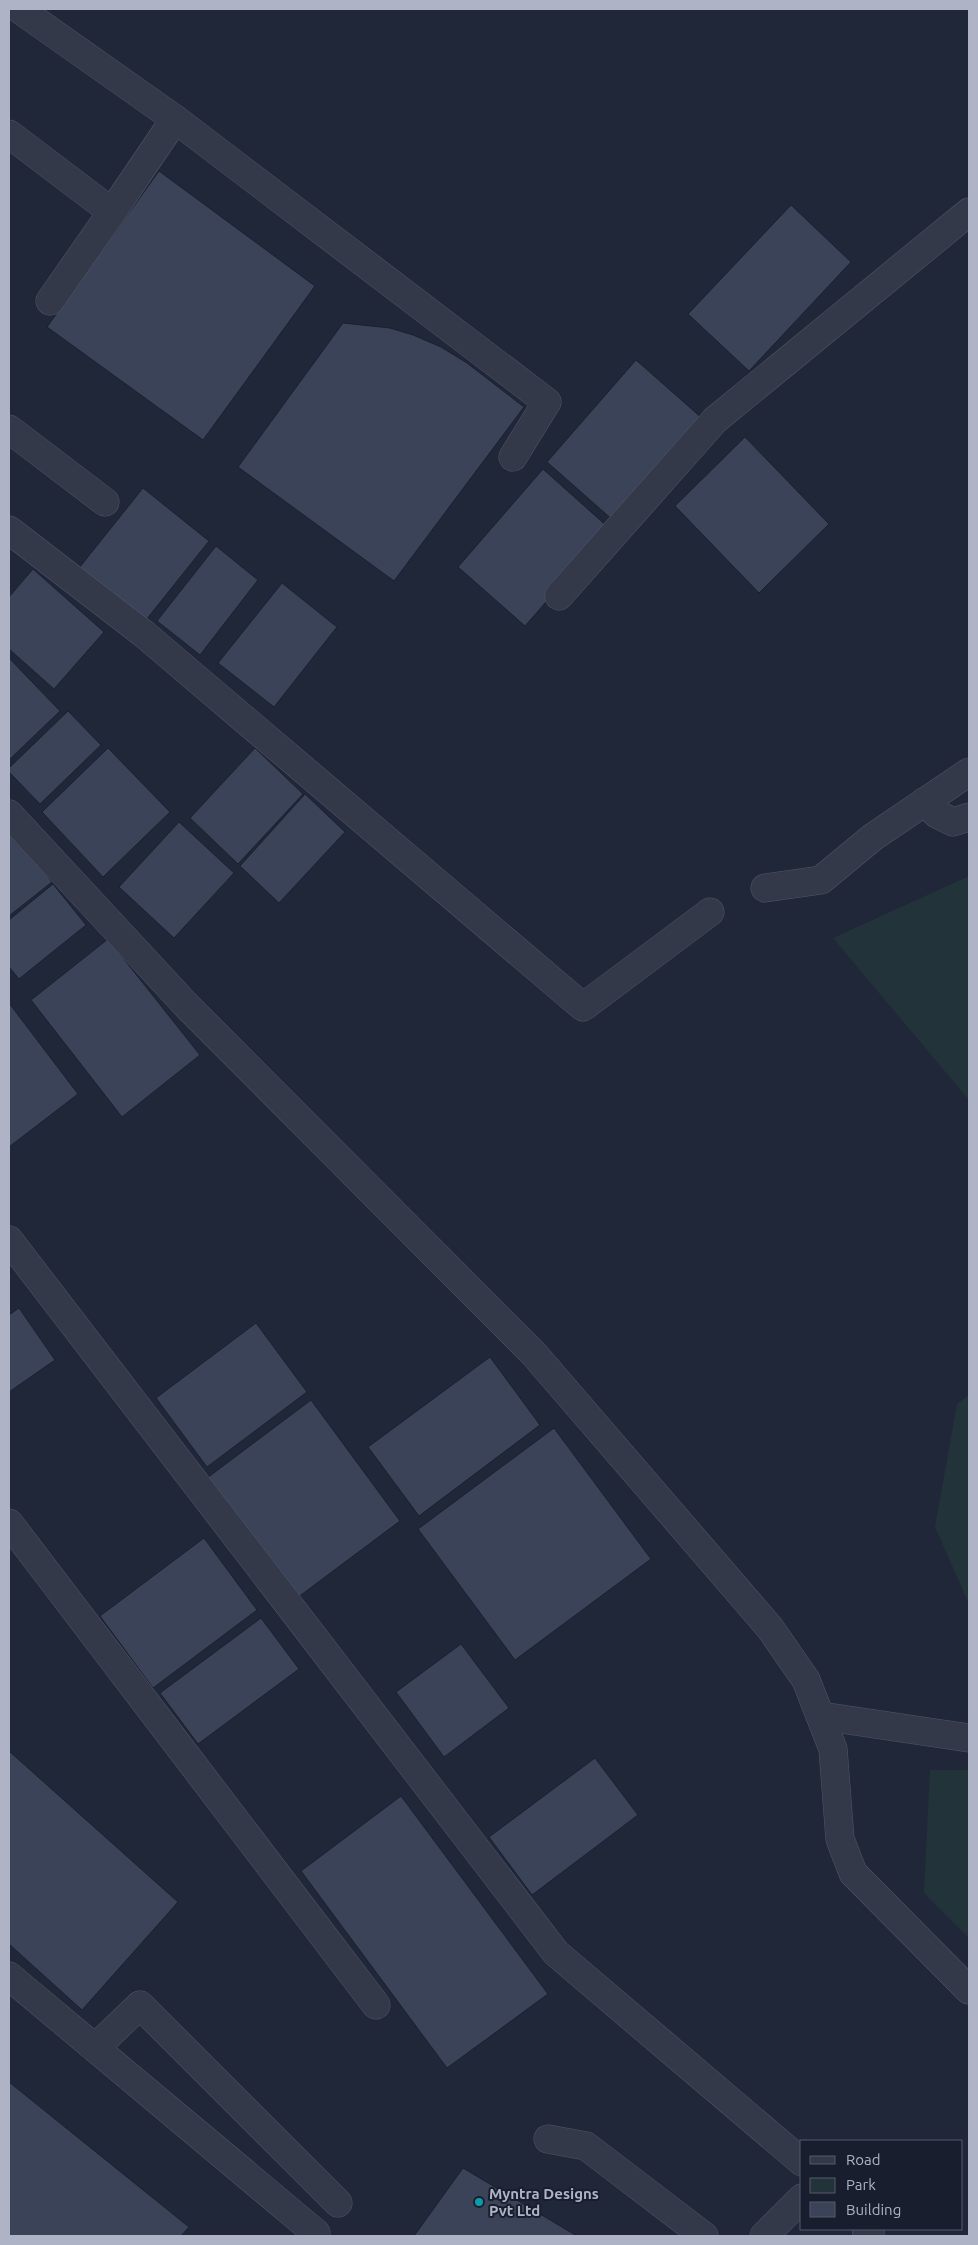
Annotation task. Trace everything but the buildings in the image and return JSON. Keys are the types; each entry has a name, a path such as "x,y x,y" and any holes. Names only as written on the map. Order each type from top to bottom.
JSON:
{"street":[{"path":"19,9 176,119 547,402 513,458"},
{"path":"50,301 176,119"},
{"path":"9,134 112,212"},
{"path":"560,596 715,420 969,212"},
{"path":"9,429 105,502"},
{"path":"9,530 144,634 583,1007 710,912"},
{"path":"765,888 821,880 873,837 969,772"},
{"path":"924,802 938,814 953,822 969,817"},
{"path":"9,814 187,1006 534,1354 770,1628 806,1680 833,1749 840,1839 853,1873 969,1990"},
{"path":"9,1240 556,1953 800,2160"},
{"path":"9,1523 376,2005"},
{"path":"821,1716 969,1738"},
{"path":"9,1976 316,2233"},
{"path":"95,2048 140,2005 338,2203"},
{"path":"548,2139 586,2146 704,2236"},
{"path":"764,2236 800,2200"}],"green space":[{"path":"969,876 969,1100 833,938"},
{"path":"969,1395 969,1604 935,1527 957,1404"},
{"path":"930,1770 969,1770 969,1938 924,1893"}],"place":[{"name":"Myntra Designs Pvt Ltd","path":"479,2202"}]}
